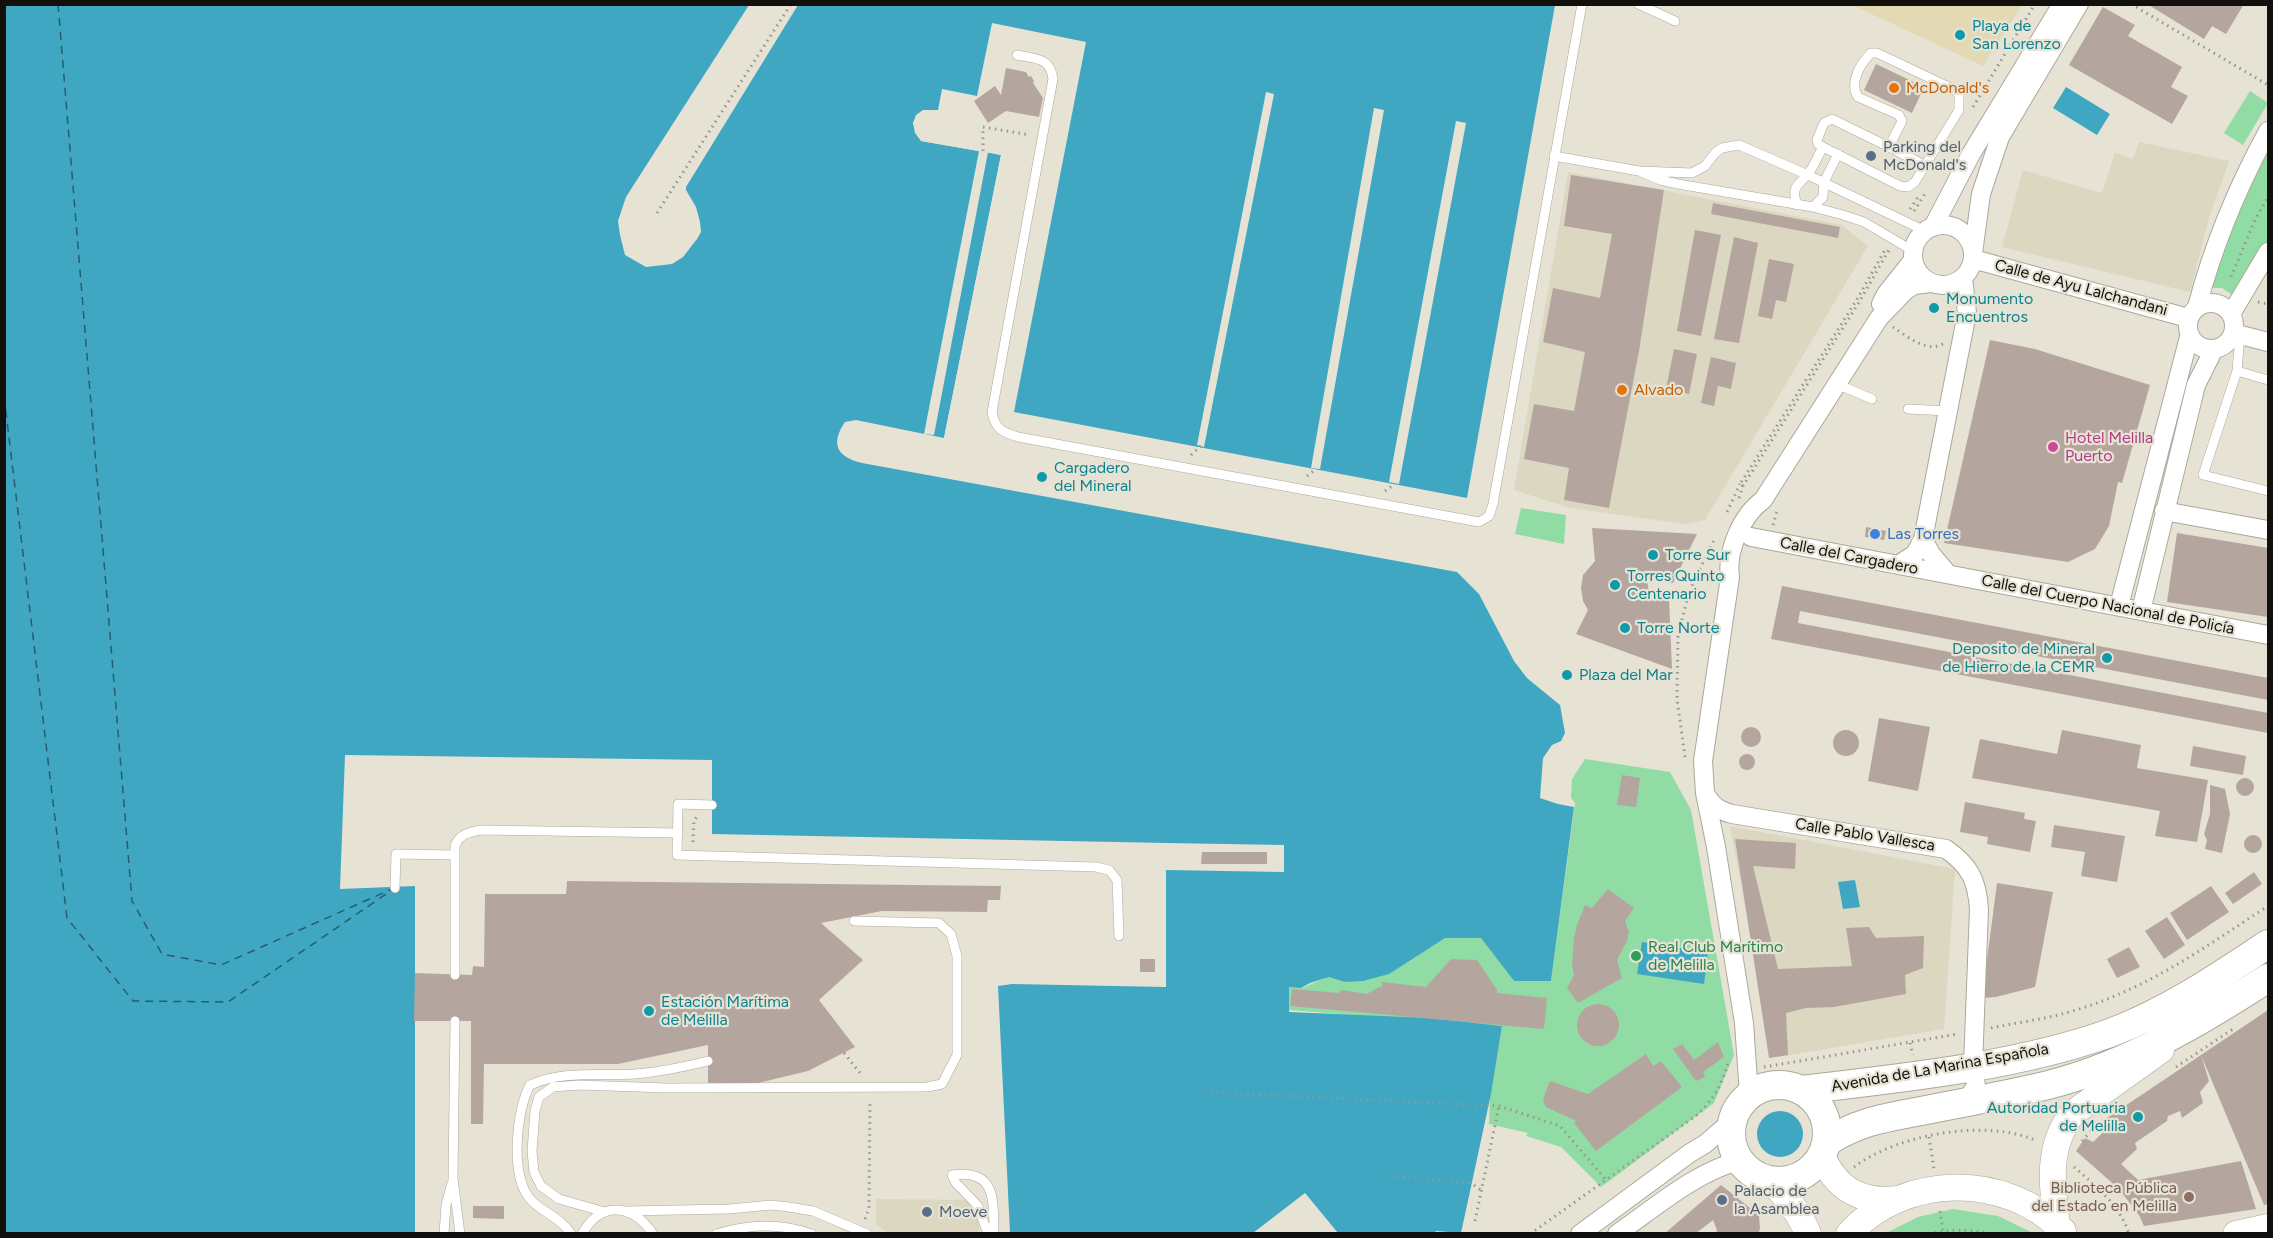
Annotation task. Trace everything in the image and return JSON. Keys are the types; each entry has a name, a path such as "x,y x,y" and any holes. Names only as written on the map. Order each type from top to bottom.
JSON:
{"main road":[{"name":"Avenida de La Marina Española","path":"1801,1090 1973,1066 2077,1044 2112,1032 2192,994 2268,944"},
{"path":"2061,1229 2053,1193 2054,1151 2063,1125 2073,1113 2205,1019 2268,978"},
{"path":"2061,1229 2030,1206 1999,1193 1982,1189 1937,1188 1898,1199 1881,1201 1864,1198 1849,1191 1827,1169 1824,1149 1827,1127 1814,1099 1801,1090 1774,1085 1761,1089 1749,1095 1739,1107 1733,1120 1731,1134 1733,1148 1748,1170 1758,1177 1770,1180 1795,1179 1810,1170 1824,1149 1847,1129 1859,1124 2015,1093 2085,1075 2123,1061 2205,1019"},
{"path":"1770,1180 1792,1205 1808,1233"},
{"path":"1849,1233 1875,1211 1898,1199"},
{"path":"2236,1233 2268,1227"}],"street":[{"path":"1879,318 1879,310 1886,294 1913,256 1915,243 1929,229 1971,154 2062,4"},
{"path":"1749,1095 1744,1023 1716,847 1705,793 1703,761 1730,576 1729,561 1735,542 1749,514 1763,500 1879,318 1906,290 1914,285 1931,283 1948,285 1963,278 1968,272 1973,256 1981,194 2000,137 2079,4"},
{"path":"2119,606 2190,337 2187,324 2234,202 2268,131"},
{"path":"1929,229 1942,225 1960,230 1971,244 1973,256"},
{"path":"2225,309 2268,252"},
{"path":"1913,256 1923,278 1931,283"},
{"name":"Calle de Ayu Lalchandani","path":"1973,256 2193,312"},
{"path":"1898,565 1915,554 1923,539 1967,313 1963,278"},
{"path":"2193,312 2204,303 2225,309 2234,320 2241,335"},
{"path":"2190,337 2200,347 2214,349 2241,335 2268,342"},
{"path":"2141,610 2196,386 2214,349"},
{"path":"1730,576 1760,539 1763,500"},
{"path":"2164,511 2268,530"},
{"name":"Calle del Cargadero","path":"1760,539 1948,574"},
{"path":"1923,539 1931,554 1948,574"},
{"name":"Calle del Cuerpo Nacional de Policía","path":"1948,574 2268,635"},
{"name":"Calle Pablo Vallesca","path":"1705,793 1719,811 1946,849 1961,860 1978,890 1973,1066 1976,1086 1965,1102"},
{"path":"1580,1233 1705,1144 1733,1120"},
{"path":"1617,1233 1702,1175 1726,1164 1740,1161"}],"lane":[{"path":"1017,55 1040,59 1052,68 1051,96 992,412 995,426 1003,433 1018,437 1479,522 1489,516 1493,504 1582,4"},
{"path":"1638,4 1675,21"},
{"path":"1889,147 1902,121 1899,115 1858,97 1854,91 1853,84 1871,52 1953,89 1959,94 1959,110 1926,165 1915,182 1908,187 1900,186 1818,144 1817,136 1824,123 1832,119 1889,147 1926,165"},
{"path":"1554,156 1639,171 1692,173 1705,166 1722,148 1739,145 1929,229"},
{"path":"1797,205 1794,196 1796,187 1800,180 1808,175 1823,147"},
{"path":"1812,207 1823,197 1824,182 1838,154"},
{"path":"1639,171 1669,182 1812,207 1858,220 1892,238 1913,256"},
{"path":"2241,335 2236,371 2203,475 2268,490"},
{"path":"2236,371 2268,380"},
{"path":"1837,384 1872,399"},
{"path":"1908,409 1948,411"},
{"path":"712,805 678,804 677,855 1096,867 1109,870 1118,880 1119,936"},
{"path":"455,975 454,855 457,840 463,835 481,830 678,832"},
{"path":"395,888 396,854 454,855"},
{"path":"854,921 939,923 951,934 957,956 957,1055 942,1084 927,1087 667,1088 579,1085 553,1087 539,1096 535,1111 532,1151 534,1172 541,1186 559,1199 604,1212 771,1205 813,1211 864,1232"},
{"path":"455,1021 453,1178 460,1233"},
{"path":"571,1233 556,1218 531,1200 520,1181 518,1151 520,1110 530,1085 548,1077 577,1074 635,1074 708,1061"},
{"path":"988,1233 978,1206 956,1183 952,1175 964,1173 986,1181 991,1191 994,1233"},
{"path":"444,1233 446,1205 453,1178"},
{"path":"626,1210 643,1220 653,1233"},
{"path":"582,1233 591,1220 604,1212"},
{"path":"716,1233 769,1225 812,1233"}],"path":[{"path":"657,213 791,4"},
{"path":"1971,111 2035,4"},
{"path":"2131,4 2268,85"},
{"path":"983,151 983,127 1043,137"},
{"path":"1904,219 1922,190"},
{"path":"2225,309 2255,220 2268,197"},
{"path":"1727,513 1740,484 1856,301 1892,238"},
{"path":"1856,301 1921,345 1940,347 1945,343"},
{"path":"2256,302 2268,304"},
{"path":"1191,455 1201,446"},
{"path":"1307,477 1316,469"},
{"path":"1385,491 1395,484"},
{"path":"1740,484 1777,510 1760,539"},
{"path":"1703,761 1686,764 1677,699 1678,634 1690,590 1718,532"},
{"path":"692,856 694,820 712,805"},
{"path":"2169,1072 2238,1026"},
{"path":"1534,1233 1698,1115 1721,1087 1729,1058"},
{"path":"1205,1092 1499,1106 1560,1126 1606,1180"},
{"path":"864,1232 869,1208 870,1106"},
{"path":"1474,1221 1499,1106"},
{"path":"2080,1144 2101,1119"},
{"path":"1836,1180 1868,1157 1896,1145 1956,1132 1990,1130 2021,1134 2054,1151 2095,1184 2119,1212 2128,1232"},
{"path":"1391,1176 1471,1183 1481,1190"},
{"path":"1929,1233 1943,1230 1990,1233"}],"shaded area":[{"path":"2139,142 2229,161 2209,218 2190,292 2002,247 2023,170 2102,193 2115,152 2133,159"},
{"path":"1568,172 1842,225 1868,246 1705,520 1685,524 1570,508 1514,490"},
{"path":"1730,826 1955,869 1944,1029 1778,1057 1772,1053"},
{"name":"Moeve","path":"876,1199 979,1200 979,1233 888,1233 876,1225"}],"green space":[{"path":"2250,91 2268,103 2243,145 2224,133"},
{"path":"2268,145 2268,240 2237,298 2222,288 2210,288 2245,187"},
{"path":"1521,508 1566,515 1564,544 1515,534"},
{"name":"Real Club Marítimo de Melilla","path":"1585,759 1670,772 1691,810 1734,1055 1714,1103 1601,1187 1561,1147 1526,1136 1528,1133 1489,1124 1490,1097 1502,1026 1288,1010 1289,986 1302,988 1330,976 1345,982 1444,938 1481,937 1514,981 1551,981 1575,803 1571,798 1572,779"},
{"path":"1953,1209 1998,1216 2033,1233 1886,1233 1918,1217"}],"sand":[{"name":"Playa de San Lorenzo","path":"1852,5 2022,5 1983,66"}],"water":[{"path":"5,5 1555,5 1467,498 1014,412 1086,42 992,23 977,96 942,89 938,110 923,110 913,123 921,141 1001,155 944,438 856,420 845,422 840,430 837,443 838,448 847,457 862,463 1457,572 1479,594 1514,661 1527,678 1560,705 1565,733 1561,741 1552,745 1543,758 1540,798 1574,807 1551,981 1514,981 1481,938 1445,938 1389,974 1363,981 1345,982 1329,977 1301,988 1289,987 1289,1012 1430,1018 1502,1026 1491,1094 1461,1233 1436,1231 1433,1234 1010,1233 998,986 1012,984 1166,987 1166,843 712,834 712,760 345,755 340,889 415,886 415,1233 5,1234"},
{"path":"2066,87 2110,114 2097,135 2053,108"},
{"path":"1855,880 1860,907 1843,909 1838,882"},
{"path":"1642,942 1708,952 1704,984 1637,974"},
{"path":"1780,1111 1796,1118 1803,1134 1796,1150 1780,1157 1764,1150 1757,1134 1764,1118"}],"pier":[{"path":"749,5 798,5 686,187 696,207 700,222 701,232 697,239 683,257 672,264 646,267 625,255 618,221 626,197"},
{"path":"1266,92 1274,94 1204,447 1197,445"},
{"path":"1374,108 1384,110 1320,469 1311,468"},
{"path":"923,110 938,110 938,113 924,113 918,117 917,132 922,138 980,147 1002,152 1004,155 947,438 944,438 1001,155 988,152 934,435 924,434 979,151 921,141 915,133 913,123 916,115"},
{"path":"1456,121 1466,123 1399,484 1389,482"},
{"path":"1166,843 1284,845 1284,872 1166,870"},
{"path":"1305,1193 1338,1233 1253,1233"}],"building":[{"path":"2147,4 2244,4 2226,34 2212,26 2204,39"},
{"path":"2103,7 2135,25 2128,36 2182,67 2171,87 2188,96 2172,124 2069,65"},
{"name":"McDonald's","path":"1876,64 1924,87 1912,113 1864,90"},
{"path":"1006,68 1026,72 1029,77 1031,76 1043,98 1039,117 1006,111 988,123 974,101 995,86 1001,95"},
{"path":"1571,175 1664,190 1639,351 1609,508 1564,500 1569,468 1524,459 1534,404 1574,411 1585,352 1543,342 1553,288 1600,298 1612,234 1564,226"},
{"path":"1713,203 1840,227 1838,238 1711,214"},
{"path":"1695,230 1721,235 1701,336 1677,331"},
{"path":"1734,237 1758,243 1739,343 1714,339"},
{"path":"1769,259 1794,264 1786,302 1776,300 1772,319 1758,316"},
{"path":"1990,340 2035,349 2150,385 2122,483 2118,482 2109,526 2095,549 2068,562 1944,543"},
{"path":"1674,349 1697,354 1689,394 1666,389"},
{"path":"1711,357 1736,363 1731,389 1718,386 1714,406 1701,403"},
{"name":"Las Torres","path":"1866,527 1886,531 1884,540 1865,537"},
{"path":"1592,528 1697,534 1673,583 1647,579 1649,593 1669,598 1672,669 1576,634 1588,610 1583,601 1581,588 1583,575 1595,561"},
{"path":"2177,533 2268,548 2268,617 2167,602"},
{"name":"Deposito de Mineral de Hierro de la CEMR","path":"1782,586 2268,678 2268,700 1800,611 1798,623 2268,713 2268,733 1771,639"},
{"path":"1879,718 1930,727 1918,791 1868,781"},
{"path":"1751,727 1758,730 1761,737 1758,744 1751,747 1744,744 1741,737 1744,730"},
{"path":"1846,730 1855,734 1859,743 1855,752 1846,756 1837,752 1833,743 1837,734"},
{"path":"2062,730 2141,745 2137,768 2208,780 2197,842 2155,836 2160,811 1972,778 1980,739 2057,754"},
{"path":"2193,746 2246,756 2243,775 2190,766"},
{"path":"1744,754 1750,754 1755,762 1753,768 1744,770 1739,765 1739,759"},
{"path":"1622,775 1640,778 1636,807 1617,805"},
{"path":"2241,778 2249,778 2254,783 2252,794 2241,796 2236,791 2236,783"},
{"path":"2210,785 2225,789 2230,814 2222,853 2205,849 2207,840 2204,834 2210,814"},
{"path":"1965,802 2025,813 2024,819 2036,821 2030,852 1987,844 1988,837 1960,832"},
{"path":"2054,825 2125,836 2117,882 2081,876 2085,852 2051,847"},
{"path":"2249,835 2257,835 2262,840 2260,851 2249,853 2244,848 2244,840"},
{"path":"1735,839 1796,843 1795,869 1753,866 1778,969 1852,966 1846,928 1869,927 1876,938 1924,936 1923,968 1905,975 1906,994 1834,1007 1806,1008 1786,1013 1788,1055 1769,1058"},
{"path":"1202,852 1267,852 1267,864 1201,864"},
{"path":"2254,872 2262,884 2233,904 2225,893"},
{"name":"Estación Marítima de Melilla","path":"567,881 1001,886 1000,900 988,900 987,912 882,911 821,923 863,960 819,1000 855,1047 808,1071 758,1083 708,1085 708,1045 618,1064 484,1064 483,1124 471,1124 471,1021 414,1021 415,973 472,975 473,966 484,967 485,894 566,894"},
{"path":"1997,883 2053,892 2035,987 1996,997 1982,998"},
{"path":"2211,886 2229,912 2187,940 2170,913"},
{"path":"1608,889 1634,908 1625,921 1629,932 1617,960 1622,978 1578,1003 1567,988 1574,975 1572,964 1577,925 1585,905 1592,908"},
{"path":"2167,917 2185,945 2164,959 2145,931"},
{"path":"2129,947 2140,967 2117,978 2107,959"},
{"path":"1140,959 1155,959 1155,972 1140,972"},
{"path":"1451,959 1477,960 1497,993 1547,998 1544,1029 1290,1006 1292,989 1339,993 1341,990 1367,994 1382,987 1382,982 1426,987"},
{"path":"1598,1004 1613,1010 1619,1025 1613,1040 1598,1046 1583,1040 1577,1025 1583,1010"},
{"path":"2268,1010 2268,1204 2264,1205 2201,1055"},
{"path":"1718,1042 1724,1057 1703,1072 1705,1077 1696,1081 1673,1049 1682,1044 1694,1060"},
{"path":"1646,1054 1653,1066 1661,1061 1682,1087 1596,1151 1574,1123 1576,1121 1546,1107 1543,1099 1550,1081 1588,1094"},
{"path":"2201,1055 2209,1081 2200,1092 2203,1103 2182,1118 2180,1111 2168,1116 2167,1121 2135,1143 2137,1149 2121,1164 2138,1180 2241,1161 2256,1209 2144,1226 2139,1215 2119,1189 2076,1151 2085,1138 2093,1142 2110,1126 2107,1118"},
{"name":"Palacio de la Asamblea","path":"1721,1185 1759,1215 1758,1234 1716,1234 1717,1230 1713,1220 1695,1234 1664,1234"},
{"path":"473,1206 504,1206 504,1219 473,1218"}],"ferry route":[{"path":"58,4 132,901 162,954 221,965 392,889"},
{"path":"4,396 67,918 133,1001 228,1002 392,890"}],"place":[{"name":"Playa de San Lorenzo","path":"1960,35"},
{"name":"McDonald's","path":"1894,88"},
{"name":"Parking del McDonald's","path":"1871,156"},
{"name":"Monumento Encuentros","path":"1934,308"},
{"name":"Alvado","path":"1622,390"},
{"name":"Hotel Melilla Puerto","path":"2053,447"},
{"name":"Cargadero del Mineral","path":"1042,477"},
{"name":"Las Torres","path":"1875,534"},
{"name":"Torre Sur","path":"1653,555"},
{"name":"Torres Quinto Centenario","path":"1615,585"},
{"name":"Torre Norte","path":"1625,628"},
{"name":"Deposito de Mineral de Hierro de la CEMR","path":"2107,658"},
{"name":"Plaza del Mar","path":"1567,675"},
{"name":"Real Club Marítimo de Melilla","path":"1636,956"},
{"name":"Estación Marítima de Melilla","path":"649,1011"},
{"name":"Autoridad Portuaria de Melilla","path":"2138,1117"},
{"name":"Biblioteca Pública del Estado en Melilla","path":"2189,1197"},
{"name":"Palacio de la Asamblea","path":"1722,1200"},
{"name":"Moeve","path":"927,1212"}]}
